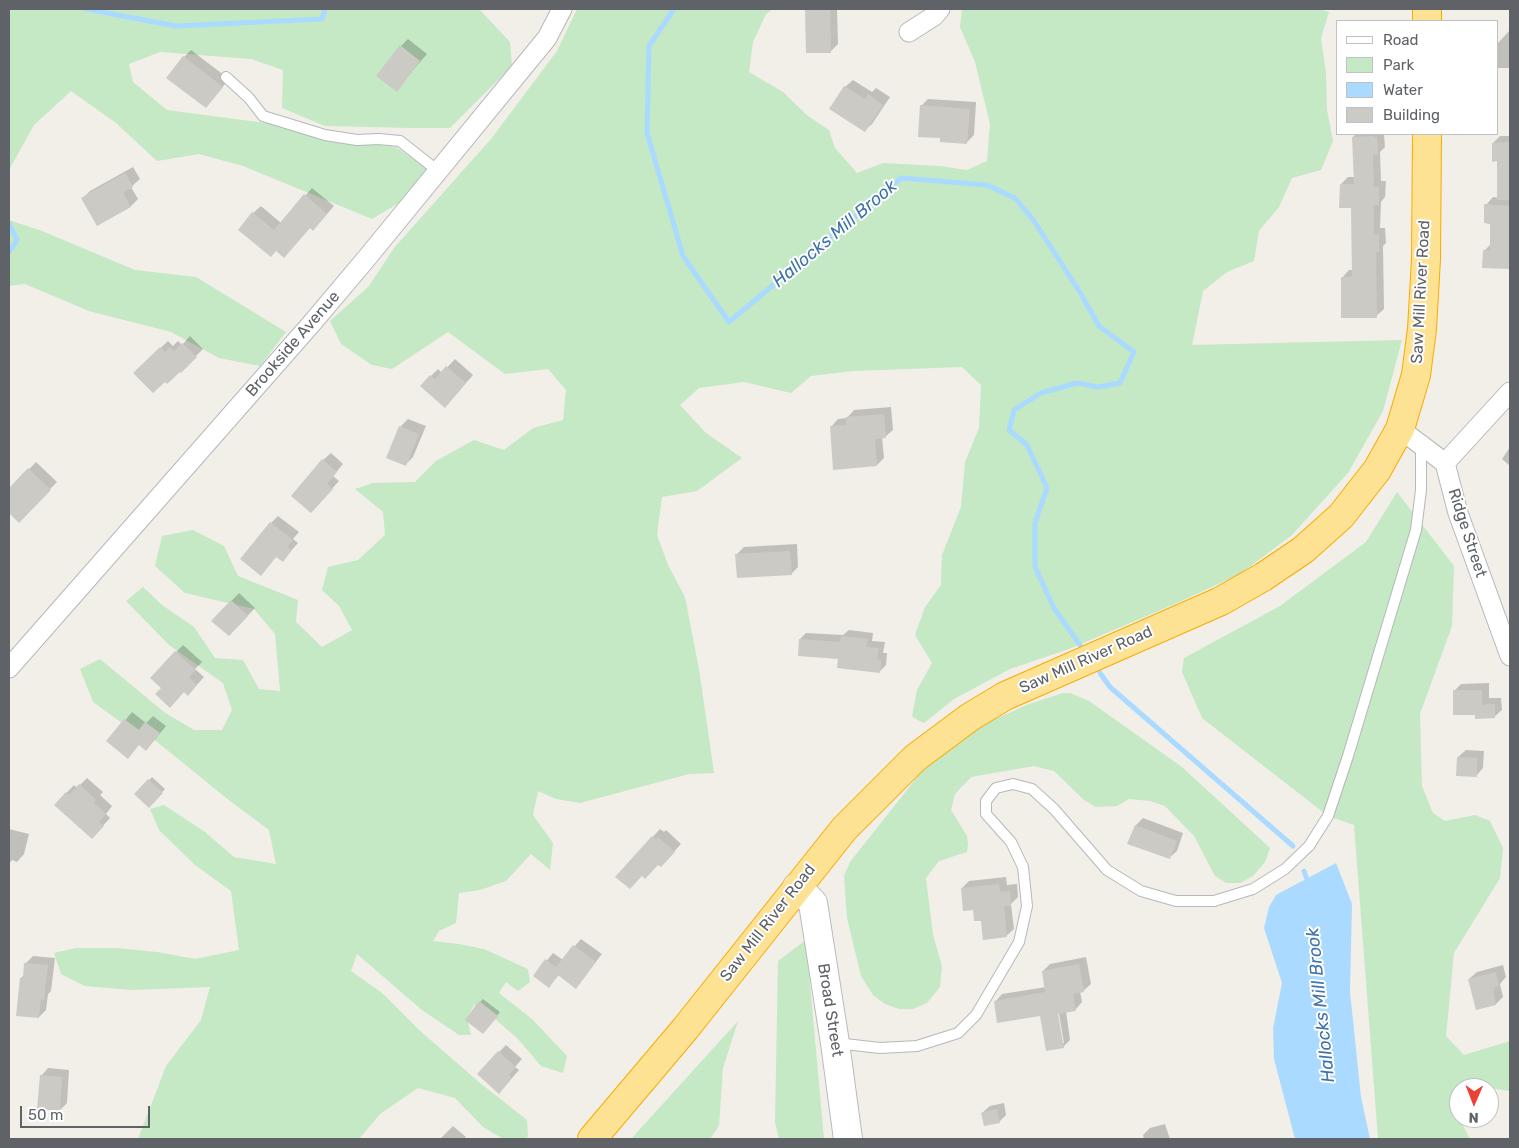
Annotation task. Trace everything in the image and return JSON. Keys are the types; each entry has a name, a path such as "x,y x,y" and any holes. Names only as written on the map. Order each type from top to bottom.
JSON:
{"highway":[{"name":"Saw Mill River Road","path":"592,1139 685,1029 844,828 915,758 970,717 1006,696 1221,601 1264,577 1303,550 1340,516 1377,470 1410,437 1422,329 1426,259 1427,135"}],"street":[{"name":"Brookside Avenue","path":"9,668 312,323 547,38 562,9"},
{"path":"910,32 934,16 940,9"},
{"path":"1410,437 1445,463 1510,392"},
{"name":"Ridge Street","path":"1445,463 1458,513 1510,656"},
{"name":"Broad Street","path":"797,887 813,903 848,1139"}],"lane":[{"path":"226,78 249,98 263,116 325,135 357,140 380,139 400,141 438,171"},
{"path":"835,1043 880,1048 917,1046 958,1033 976,1015 1019,942 1027,906 1023,867 1011,842 986,814 986,801 996,788 1013,784 1032,789 1054,809 1107,870 1141,892 1176,901 1214,901 1252,889 1289,866 1306,848 1328,816 1416,530 1421,490 1410,437"}],"green space":[{"path":"9,9 479,9 510,42 512,66 450,128 412,128 325,126 282,108 283,70 251,59 160,52 129,64 133,82 167,110 273,124 321,137 396,147 431,171 404,200 372,219 243,166 199,154 157,161 116,123 71,91 34,125 9,170"},
{"path":"577,9 773,9 766,14 753,42 749,72 783,92 808,116 829,130 835,148 857,173 883,163 939,166 967,170 987,161 990,124 975,62 960,27 962,9 1319,9 1329,12 1321,38 1326,73 1327,110 1333,141 1321,170 1292,178 1279,207 1259,231 1254,261 1227,272 1203,291 1192,345 1402,340 1383,411 1348,473 1292,535 1240,574 1069,649 1010,669 954,699 924,723 912,717 917,690 932,663 915,635 925,607 941,585 942,555 961,507 965,462 979,428 981,385 962,367 853,371 811,376 791,393 744,382 699,388 680,405 706,433 742,458 697,491 662,497 657,535 668,565 685,597 699,669 714,773 689,774 580,803 556,799 538,791 533,815 553,843 550,870 531,854 506,881 480,890 459,893 456,923 439,931 433,941 484,949 528,969 530,982 518,991 506,982 499,993 532,1019 567,1056 563,1073 541,1066 518,1039 494,1018 474,1005 467,1018 471,1035 459,1035 422,1010 357,954 351,971 382,993 419,1030 480,1083 527,1120 528,1137 522,1139 503,1139 483,1127 455,1098 418,1088 380,1114 359,1139 138,1139 166,1066 201,1020 210,987 132,990 85,986 61,974 54,953 76,948 117,948 157,952 195,959 239,950 231,891 195,865 159,830 150,809 164,805 205,832 234,857 276,864 269,830 156,741 122,723 93,702 80,669 100,659 164,712 194,730 222,730 232,710 223,683 169,645 126,601 143,587 162,605 194,627 215,658 243,660 259,689 280,691 275,634 254,609 185,593 155,566 162,536 193,530 224,546 238,576 298,600 296,622 322,647 352,630 339,606 322,590 328,567 358,560 385,535 383,512 355,489 373,483 415,482 436,461 474,440 504,450 533,428 563,420 566,390 548,369 505,374 448,332 392,369 372,365 341,344 330,321 369,286 394,248 491,139 557,51"},
{"path":"9,220 42,231 135,270 196,277 286,332 260,366 219,358 171,332 89,311 25,284 9,286"},
{"path":"1397,492 1454,566 1452,626 1420,714 1422,786 1433,813 1445,821 1475,815 1490,821 1503,848 1500,878 1454,953 1446,1036 1464,1055 1510,1041 1510,1091 1499,1089 1499,1078 1449,1078 1449,1128 1464,1128 1470,1139 1378,1139 1354,825 1328,816 1202,718 1182,672 1184,658 1280,606 1366,542"},
{"path":"1063,693 1070,693 1089,701 1182,767 1270,848 1265,862 1253,876 1240,883 1226,883 1215,876 1194,836 1165,806 1150,801 1129,799 1117,806 1096,807 1084,800 1054,771 1034,766 971,777 955,794 951,810 967,836 967,852 939,861 926,878 933,935 942,966 940,987 927,1003 913,1009 899,1009 885,1004 873,995 861,976 847,918 844,876 850,862 922,771 982,725 1029,704"},
{"path":"806,940 824,1139 779,1139 775,1122 778,961"},
{"path":"738,1021 723,1068 719,1126 710,1139 631,1139"}],"water":[{"path":"1336,863 1352,904 1350,992 1361,1097 1370,1139 1295,1139 1274,1059 1273,1028 1282,983 1264,928 1269,907 1276,895"}],"building":[{"path":"830,9 831,53 806,53 805,10"},
{"path":"400,45 420,61 397,92 376,76"},
{"path":"183,56 223,87 206,108 166,78"},
{"path":"844,86 865,99 868,94 883,105 865,132 829,109"},
{"path":"920,105 970,109 967,144 940,142 940,138 918,137"},
{"path":"1352,137 1377,137 1378,155 1373,155 1374,187 1379,187 1379,205 1374,205 1374,235 1379,234 1379,252 1376,252 1377,318 1341,318 1341,277 1352,277 1351,208 1339,208 1340,184 1354,184"},
{"path":"1510,142 1510,200 1497,200 1497,161 1492,162 1492,143"},
{"path":"125,173 133,187 123,193 131,207 97,226 81,198"},
{"path":"304,194 327,214 313,231 310,228 284,258 276,251 271,257 238,230 252,212 274,230"},
{"path":"1484,204 1510,206 1510,269 1482,268 1483,250 1490,251 1490,224 1484,223"},
{"path":"182,343 197,357 181,373 167,384 165,382 153,393 133,373 160,347 165,352 170,347 174,351"},
{"path":"446,366 466,383 445,408 420,386 430,375 435,379"},
{"path":"884,414 886,438 875,439 877,466 833,470 830,426 846,425 846,417"},
{"path":"399,426 419,434 406,466 386,458"},
{"path":"322,459 337,472 327,484 333,489 311,513 291,496"},
{"path":"28,468 51,490 19,523 9,513 9,488"},
{"path":"270,522 293,540 287,547 292,550 283,562 276,557 261,576 240,559"},
{"path":"790,551 792,575 737,578 735,554"},
{"path":"231,600 248,616 229,636 211,621"},
{"path":"841,636 868,639 866,647 879,648 877,659 881,660 880,673 837,668 838,659 798,656 799,639 840,642"},
{"path":"175,651 196,670 189,677 197,685 188,696 184,692 170,708 155,694 161,688 150,678"},
{"path":"1453,690 1482,690 1482,705 1495,704 1495,718 1475,719 1475,715 1453,715"},
{"path":"124,719 139,730 145,722 160,733 146,751 139,745 128,759 106,741"},
{"path":"1457,757 1477,758 1477,777 1456,776"},
{"path":"148,779 163,793 149,808 134,794"},
{"path":"79,784 96,800 94,803 106,814 99,822 104,826 92,839 54,805 66,792 69,795"},
{"path":"1135,825 1177,841 1170,859 1127,844"},
{"path":"652,836 656,839 658,837 675,852 661,867 658,865 645,879 642,876 630,889 615,877"},
{"path":"999,884 1000,892 1010,891 1011,906 1004,906 1007,937 983,940 981,921 974,921 973,910 963,911 961,888"},
{"path":"573,945 596,962 576,989 558,975 549,988 533,976 545,959 556,967"},
{"path":"24,963 48,965 44,1000 41,999 39,1018 16,1016 20,978 23,978"},
{"path":"1079,964 1084,992 1073,994 1076,1011 1058,1014 1064,1048 1046,1051 1040,1016 997,1023 994,1001 1045,992 1042,971"},
{"path":"1496,972 1499,986 1494,987 1495,991 1493,991 1496,1005 1476,1010 1468,979"},
{"path":"479,1001 498,1016 483,1034 465,1020"},
{"path":"498,1051 516,1067 509,1075 512,1078 499,1094 477,1074"},
{"path":"40,1075 62,1077 60,1111 37,1109"},
{"path":"997,1109 1000,1123 984,1126 981,1113"}],"waterway":[{"name":"Hallocks Mill Brook","path":"86,9 176,26 322,19 325,9"},
{"name":"Hallocks Mill Brook","path":"674,9 649,46 647,133 683,256 729,322 901,178 987,185 1015,198 1034,221 1081,294 1099,326 1134,352 1120,383 1098,387 1077,383 1041,393 1014,410 1009,430 1027,445 1047,488 1035,523 1035,567 1054,608 1080,645"},
{"name":"Hallocks Mill Brook","path":"9,223 17,240 9,252"},
{"name":"Hallocks Mill Brook","path":"1100,673 1110,687 1293,846"},
{"name":"Hallocks Mill Brook","path":"1304,871 1309,885"}]}
